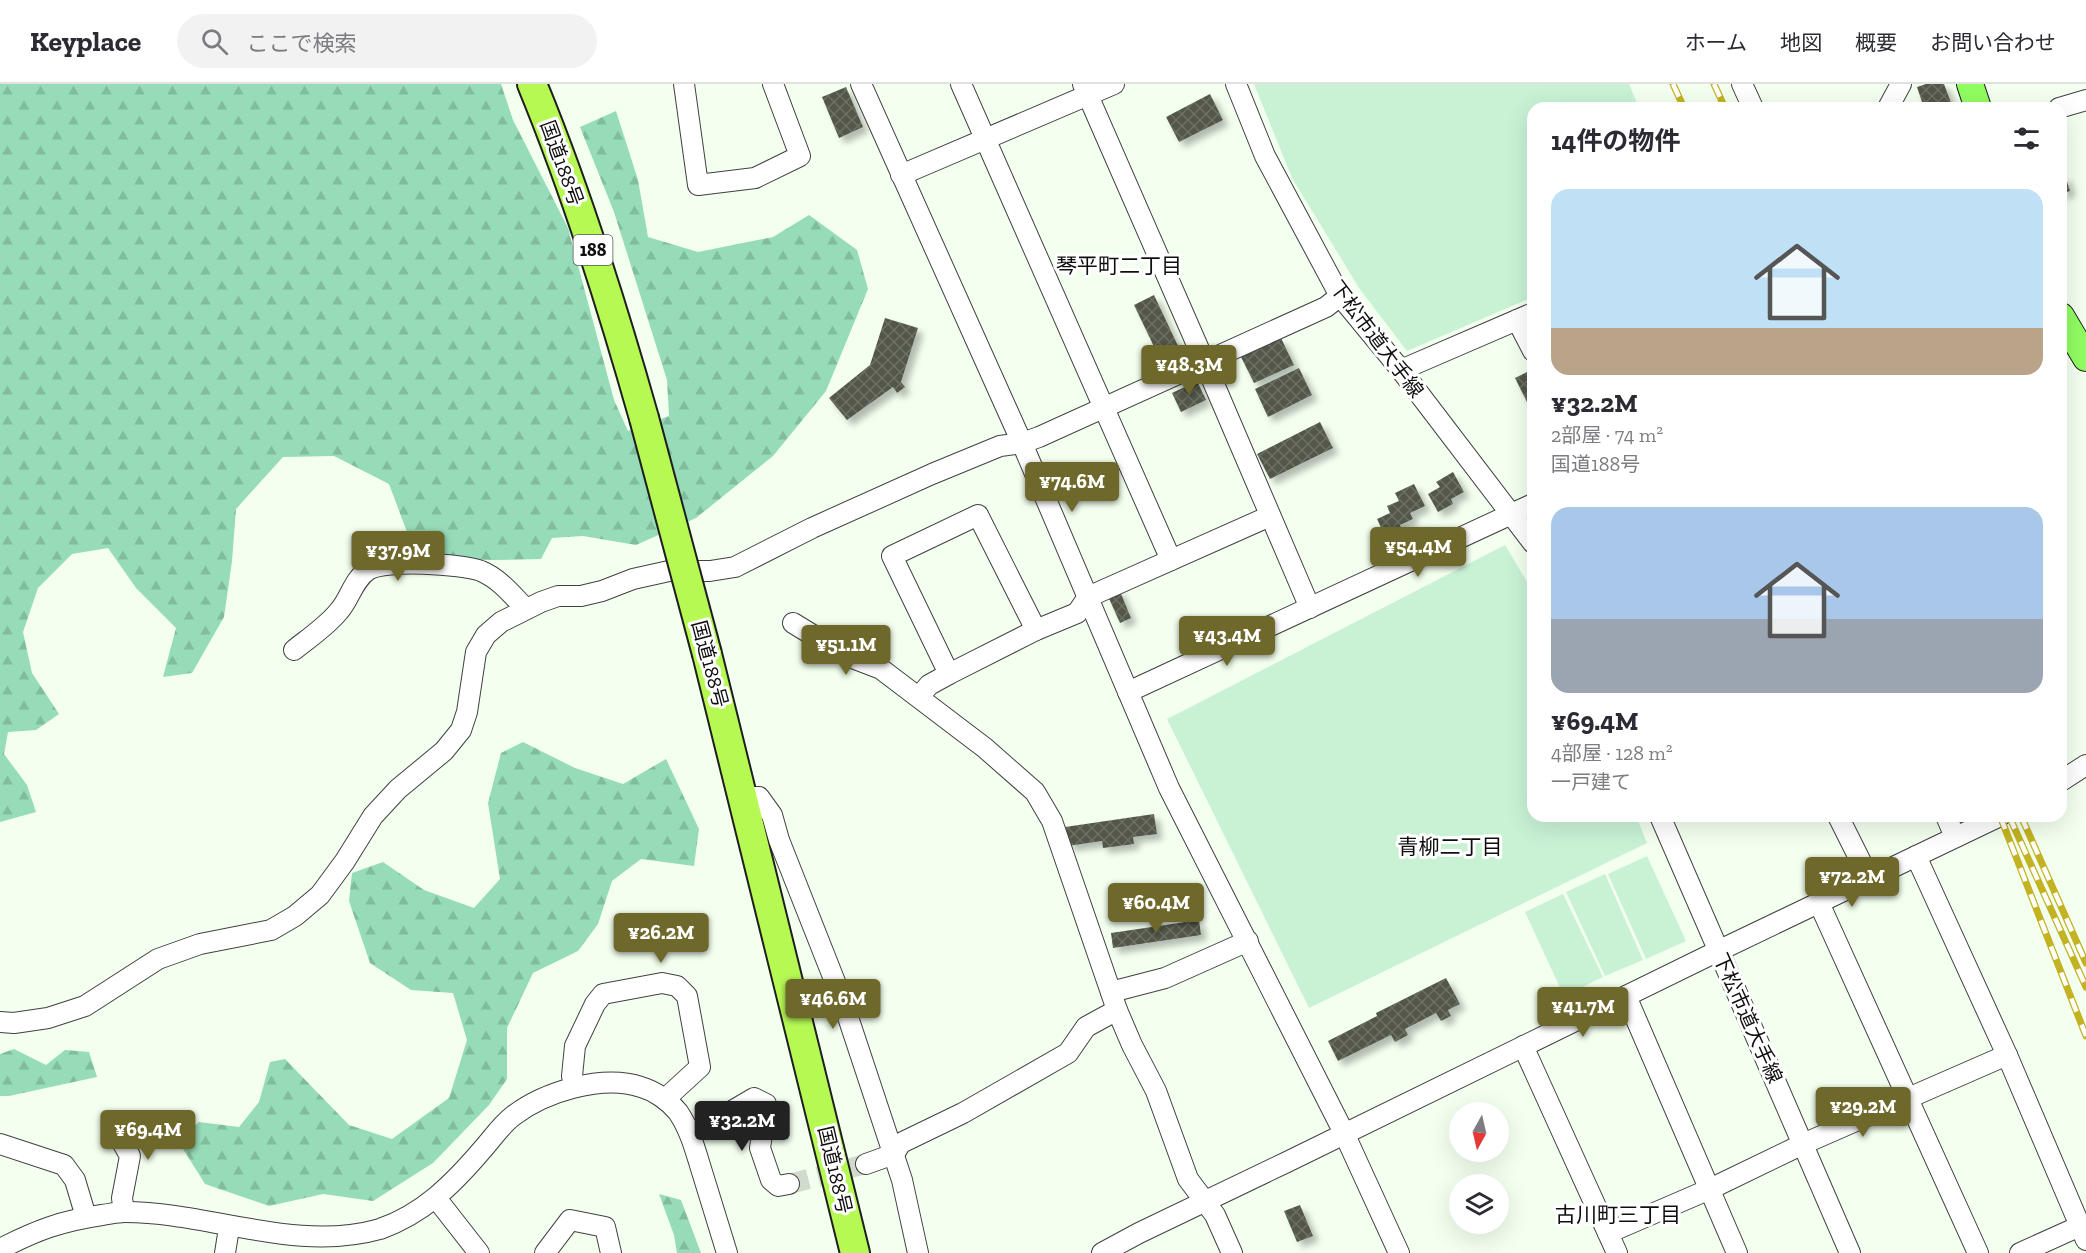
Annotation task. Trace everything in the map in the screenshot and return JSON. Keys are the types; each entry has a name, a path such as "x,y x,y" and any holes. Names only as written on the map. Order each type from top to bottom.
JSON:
{"highway":[{"name":"国道188号","path":"532,84 553,136 612,307 644,418 744,797 855,1253"}],"main road":[{"path":"1970,84 1976,102"},
{"path":"2067,326 2086,358"}],"street":[{"path":"684,84 698,185 755,178 800,156 773,84"},
{"path":"861,84 1022,443 1169,788 1344,1133 1399,1253"},
{"path":"961,84 1171,560"},
{"path":"901,175 987,140 1085,90 1114,84"},
{"name":"下松市道大手線","path":"1236,84 1265,156 1340,296 1401,370 1527,535"},
{"path":"1742,84 1750,102"},
{"path":"1891,102 1901,84"},
{"path":"1085,90 1310,608"},
{"path":"2067,106 2086,100"},
{"path":"0,1022 14,1023 48,1018 85,1006 158,959 200,944 271,930 295,916 320,894 345,861 373,816 398,789 444,752 461,730 467,712 476,652 486,635 501,622 540,602 558,596 581,596 633,579 669,571 710,571 735,567 784,541 932,474 1000,446 1022,443 1039,437 1105,408 1326,307 1340,296"},
{"path":"1401,370 1525,316"},
{"path":"1128,692 1527,507"},
{"path":"949,674 892,556 978,515 1036,630"},
{"path":"919,697 929,685 949,674 1036,630 1077,613 1088,597 1270,516"},
{"path":"294,650 340,611 360,576 370,568 384,565 405,563 479,570 498,581 526,609"},
{"path":"793,623 847,657 881,669 984,748 1035,792 1052,822 1114,1001 1132,1045 1156,1092 1188,1179 1215,1215 1232,1253"},
{"path":"744,797 759,797 772,815 779,840 843,1002 894,1154 918,1253"},
{"name":"下松市道大手線","path":"1663,822 1850,1253"},
{"path":"1841,822 1869,878"},
{"path":"1949,822 1955,837"},
{"path":"1102,1253 1344,1133 1987,822"},
{"path":"1916,856 2007,1055 2083,1233 2020,1253"},
{"path":"1819,903 1978,1253"},
{"path":"866,1164 894,1154 901,1143 963,1113 1068,1053 1086,1027 1114,1001 1248,941"},
{"path":"575,1087 572,1076 575,1046 595,1004 603,994 662,983 677,986 687,996 700,1067 665,1099"},
{"path":"1626,996 1737,1253"},
{"path":"1523,1046 1617,1253"},
{"path":"1608,1233 1710,1189 1803,1144 2007,1055"},
{"path":"0,1249 37,1230 86,1217 124,1212 164,1216 287,1237 317,1240 347,1237 388,1225 414,1214 454,1183 512,1117 544,1098 575,1087 613,1083 641,1087 665,1099 677,1111 690,1132 727,1253"},
{"path":"690,1132 703,1128 754,1098 766,1104 768,1114 763,1127 760,1148 771,1180 778,1186 789,1184"},
{"path":"113,1126 130,1156 122,1198 124,1212"},
{"path":"0,1144 64,1165 75,1180 86,1217"},
{"path":"436,1198 480,1253"},
{"path":"545,1253 570,1220 605,1227 610,1253"},
{"path":"225,1253 229,1228"}],"green space":[{"path":"0,84 501,84 513,120 568,228 614,400 628,431 669,416 667,380 614,212 580,127 616,111 638,180 648,237 698,252 773,237 809,215 857,250 868,289 826,391 773,456 696,518 636,545 583,536 552,538 541,559 425,559 410,540 389,484 334,456 283,457 236,509 224,617 192,673 163,677 176,628 136,588 108,548 72,554 38,588 23,632 32,673 59,714 36,730 8,732 4,754 27,785 36,812 0,822"},
{"path":"1254,84 1629,84 1636,102 1527,102 1527,300 1407,351 1359,288 1292,178"},
{"path":"1505,545 1527,582 1527,822 1638,822 1647,843 1309,1008 1167,719"},
{"path":"523,742 575,768 623,784 666,759 699,829 694,866 641,859 612,881 598,924 578,951 533,973 507,1028 507,1079 489,1105 433,1163 373,1201 323,1194 269,1206 205,1184 178,1141 199,1122 239,1127 259,1102 270,1062 285,1059 349,1125 392,1139 449,1098 467,1040 453,993 411,990 370,963 349,901 352,873 383,862 424,890 474,908 500,879 488,803 501,753"},
{"path":"1647,856 1686,941 1646,959 1608,874"},
{"path":"1605,874 1643,960 1605,976 1566,892"},
{"path":"1563,894 1603,977 1564,996 1525,912"},
{"path":"14,1049 46,1065 65,1050 89,1052 97,1077 0,1096 0,1054"},
{"path":"659,1194 681,1200 701,1253 677,1253 674,1235"}],"building":[{"path":"1926,84 1944,84 1951,102 1922,102 1917,87"},
{"path":"846,87 863,127 839,138 822,97"},
{"path":"1210,94 1223,120 1179,142 1166,117"},
{"path":"1154,295 1179,348 1159,357 1134,305"},
{"path":"885,318 918,328 901,382 905,387 897,393 893,387 847,420 829,398 870,365"},
{"path":"1281,338 1294,365 1254,383 1241,357"},
{"path":"1299,368 1312,395 1268,417 1255,389"},
{"path":"1527,372 1527,402 1515,378"},
{"path":"1197,381 1206,400 1181,412 1172,393"},
{"path":"1320,422 1333,448 1270,479 1257,454"},
{"path":"1453,472 1464,492 1451,499 1453,504 1438,512 1428,494 1440,487 1436,482"},
{"path":"1414,484 1425,506 1410,513 1413,519 1400,525 1402,530 1386,538 1377,519 1390,513 1387,506 1399,501 1395,493"},
{"path":"1119,589 1131,618 1120,623 1107,594"},
{"path":"1154,814 1157,834 1133,837 1134,844 1103,848 1102,841 1068,846 1065,827"},
{"path":"1199,920 1201,935 1113,948 1111,933"},
{"path":"1446,978 1460,1004 1448,1010 1451,1016 1441,1021 1436,1013 1405,1029 1408,1035 1395,1042 1391,1035 1338,1061 1328,1041 1377,1016 1376,1013"},
{"path":"1300,1205 1313,1236 1297,1242 1284,1211"}],"tunnel":[{"path":"789,1184 866,1164"}],"railway":[{"path":"1673,84 1681,102"},
{"path":"1714,84 1722,102"},
{"path":"2002,822 2086,1036"},
{"path":"2012,822 2086,987"},
{"path":"2024,822 2086,963"}],"district":[{"name":"琴平町二丁目","path":"1119,265"},
{"name":"青柳二丁目","path":"1450,846"},
{"name":"古川町三丁目","path":"1618,1214"}]}
